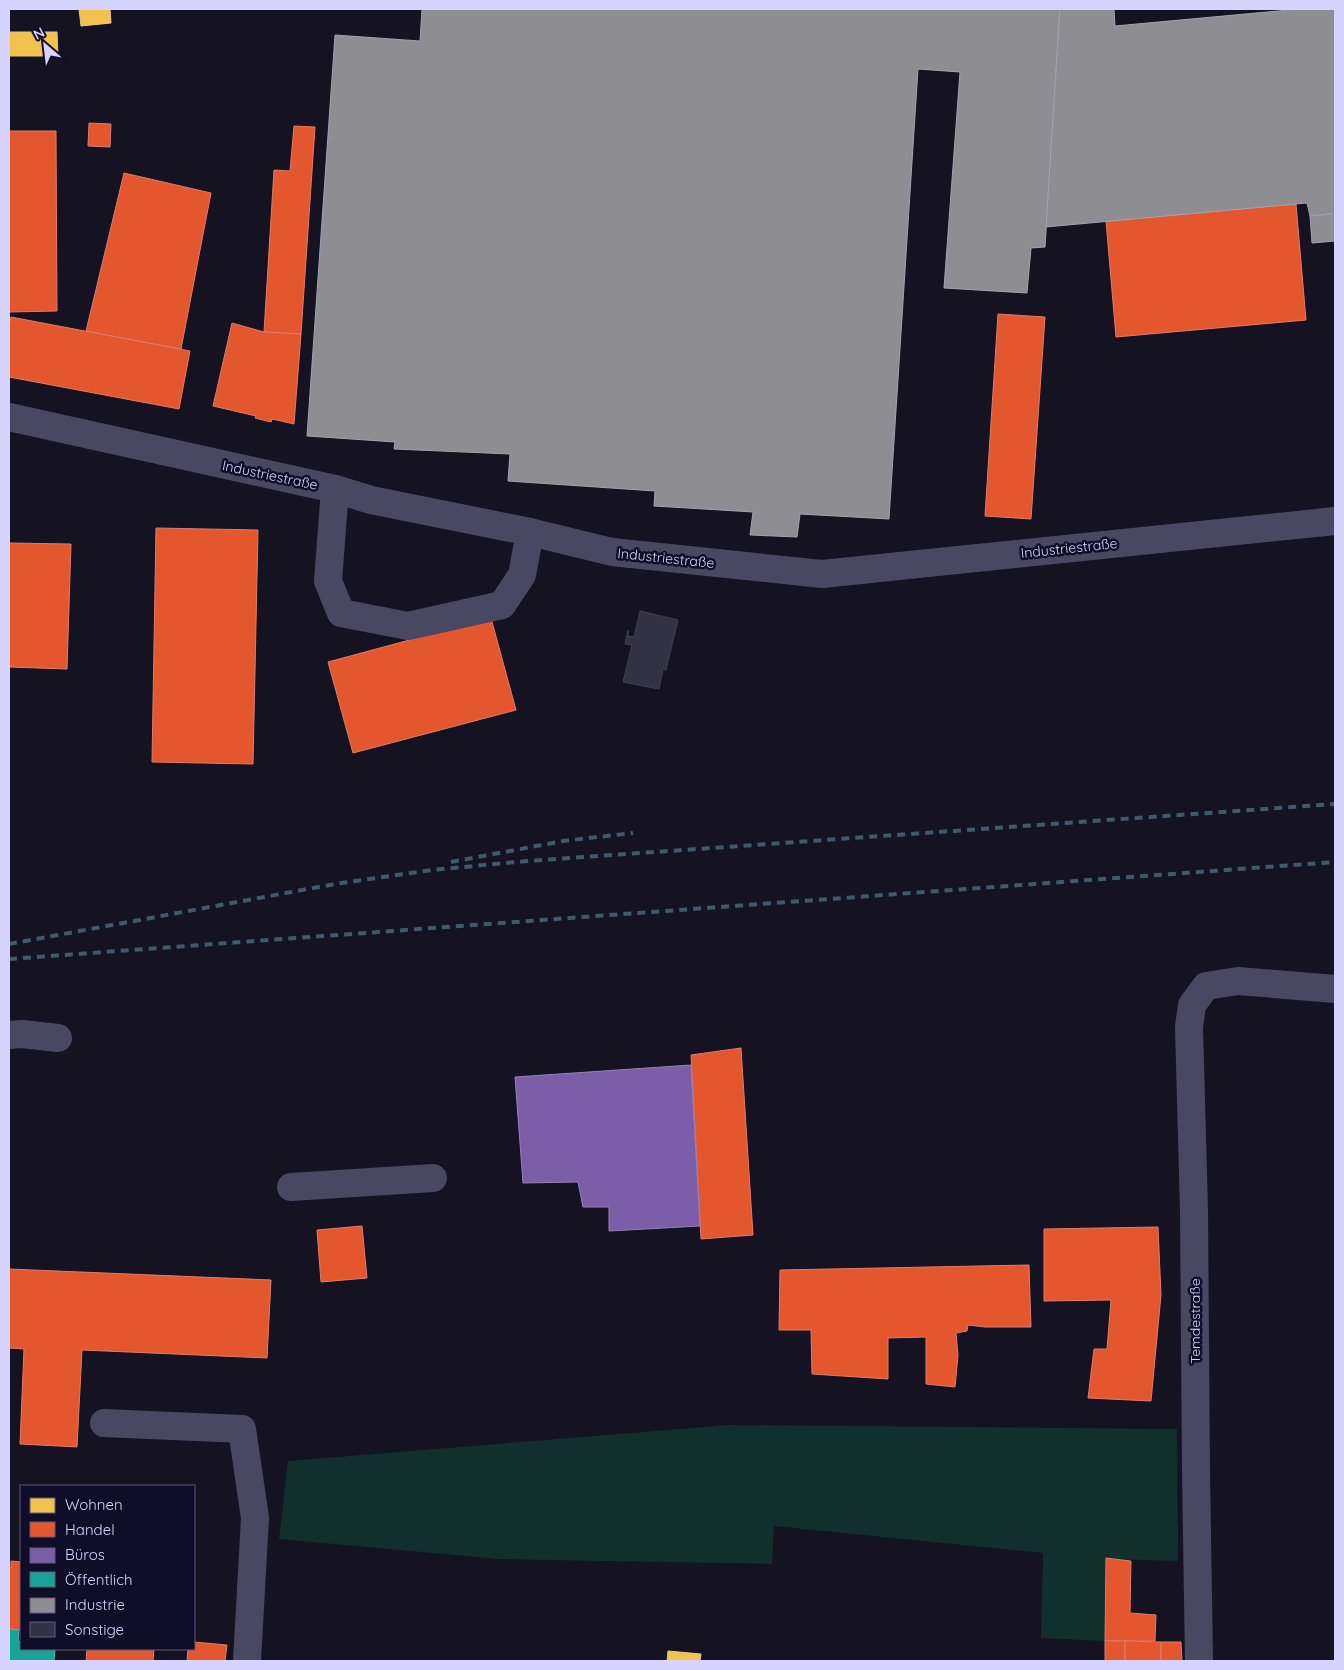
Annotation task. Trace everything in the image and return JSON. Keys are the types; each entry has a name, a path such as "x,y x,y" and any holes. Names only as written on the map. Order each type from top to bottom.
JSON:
{"street":[{"name":"Industriestraße","path":"9,417 335,489 372,500 530,532 612,552 822,574 1335,521"},
{"path":"335,489 328,581 341,613 408,626 502,605 522,575 530,532"},
{"name":"Temdestraße","path":"1199,1661 1194,1211 1189,1027 1192,1005 1206,986 1238,981 1335,989"},
{"path":"9,1034 58,1038"},
{"path":"291,1187 433,1178"},
{"path":"104,1423 242,1429 255,1518 247,1661"}],"green space":[{"path":"730,1425 1177,1429 1178,1561 1106,1559 1105,1641 1041,1638 1043,1553 774,1526 772,1564 499,1559 279,1539 288,1461"}],"building: Wohnen":[{"path":"79,9 110,9 111,23 81,26"},
{"path":"9,32 57,32 58,56 9,56"},
{"path":"668,1651 701,1654 700,1661 667,1661"}],"building: Handel":[{"path":"89,123 111,124 110,147 88,146"},
{"path":"294,126 315,127 301,334 264,332 274,170 290,171"},
{"path":"9,131 56,131 57,311 9,312"},
{"path":"124,173 211,193 181,349 86,331"},
{"path":"1296,204 1306,320 1116,337 1106,221"},
{"path":"998,314 1045,317 1031,519 985,516"},
{"path":"11,317 190,351 179,409 9,377 9,327"},
{"path":"232,323 264,332 301,334 294,424 272,419 271,422 255,418 256,416 213,406"},
{"path":"156,528 258,530 253,764 152,762"},
{"path":"9,543 71,544 67,669 9,667"},
{"path":"491,618 516,710 353,753 328,662"},
{"path":"741,1048 753,1235 701,1239 691,1055"},
{"path":"362,1226 367,1278 321,1282 317,1230"},
{"path":"1158,1227 1161,1295 1151,1401 1088,1398 1094,1349 1107,1349 1111,1300 1044,1301 1044,1229"},
{"path":"1029,1265 1031,1327 968,1325 967,1331 956,1333 958,1355 955,1387 926,1384 926,1337 888,1338 888,1379 812,1374 811,1330 779,1330 780,1270"},
{"path":"9,1269 271,1280 267,1358 82,1350 77,1447 20,1444 24,1349 9,1348"},
{"path":"1106,1558 1131,1561 1130,1613 1156,1615 1155,1641 1105,1641"},
{"path":"11,1561 20,1562 20,1630 9,1629 9,1567 11,1568"},
{"path":"1105,1641 1125,1641 1125,1661 1105,1661"},
{"path":"1125,1641 1161,1642 1161,1661 1125,1661"},
{"path":"195,1642 227,1645 225,1661 187,1661 188,1650 195,1650"},
{"path":"1161,1642 1181,1642 1182,1661 1161,1661"},
{"path":"87,1650 154,1650 153,1661 86,1661"}],"building: Büros":[{"path":"691,1065 700,1226 609,1231 609,1207 583,1207 578,1182 523,1183 515,1077"}],"building: Öffentlich":[{"path":"9,1629 19,1630 18,1641 20,1642 20,1650 55,1650 54,1661 9,1661"}],"building: Industrie":[{"path":"422,9 1060,9 1045,247 1031,248 1027,293 944,288 960,72 918,69 889,519 800,514 797,537 750,535 753,512 654,506 655,491 508,481 510,454 394,449 395,442 307,436 335,35 420,41"},
{"path":"1060,9 1114,9 1115,26 1300,9 1335,9 1335,213 1310,216 1307,203 1046,227"},
{"path":"1335,214 1335,241 1312,243 1310,216"}],"building: Sonstige":[{"path":"640,611 678,620 666,670 663,669 659,689 623,682 632,645 625,644 628,630 628,636 634,637"}],"railway":[{"path":"9,944 335,884 432,870 527,861 1335,804"},
{"path":"451,862 563,841 633,833"},
{"path":"9,959 1335,862"}]}
